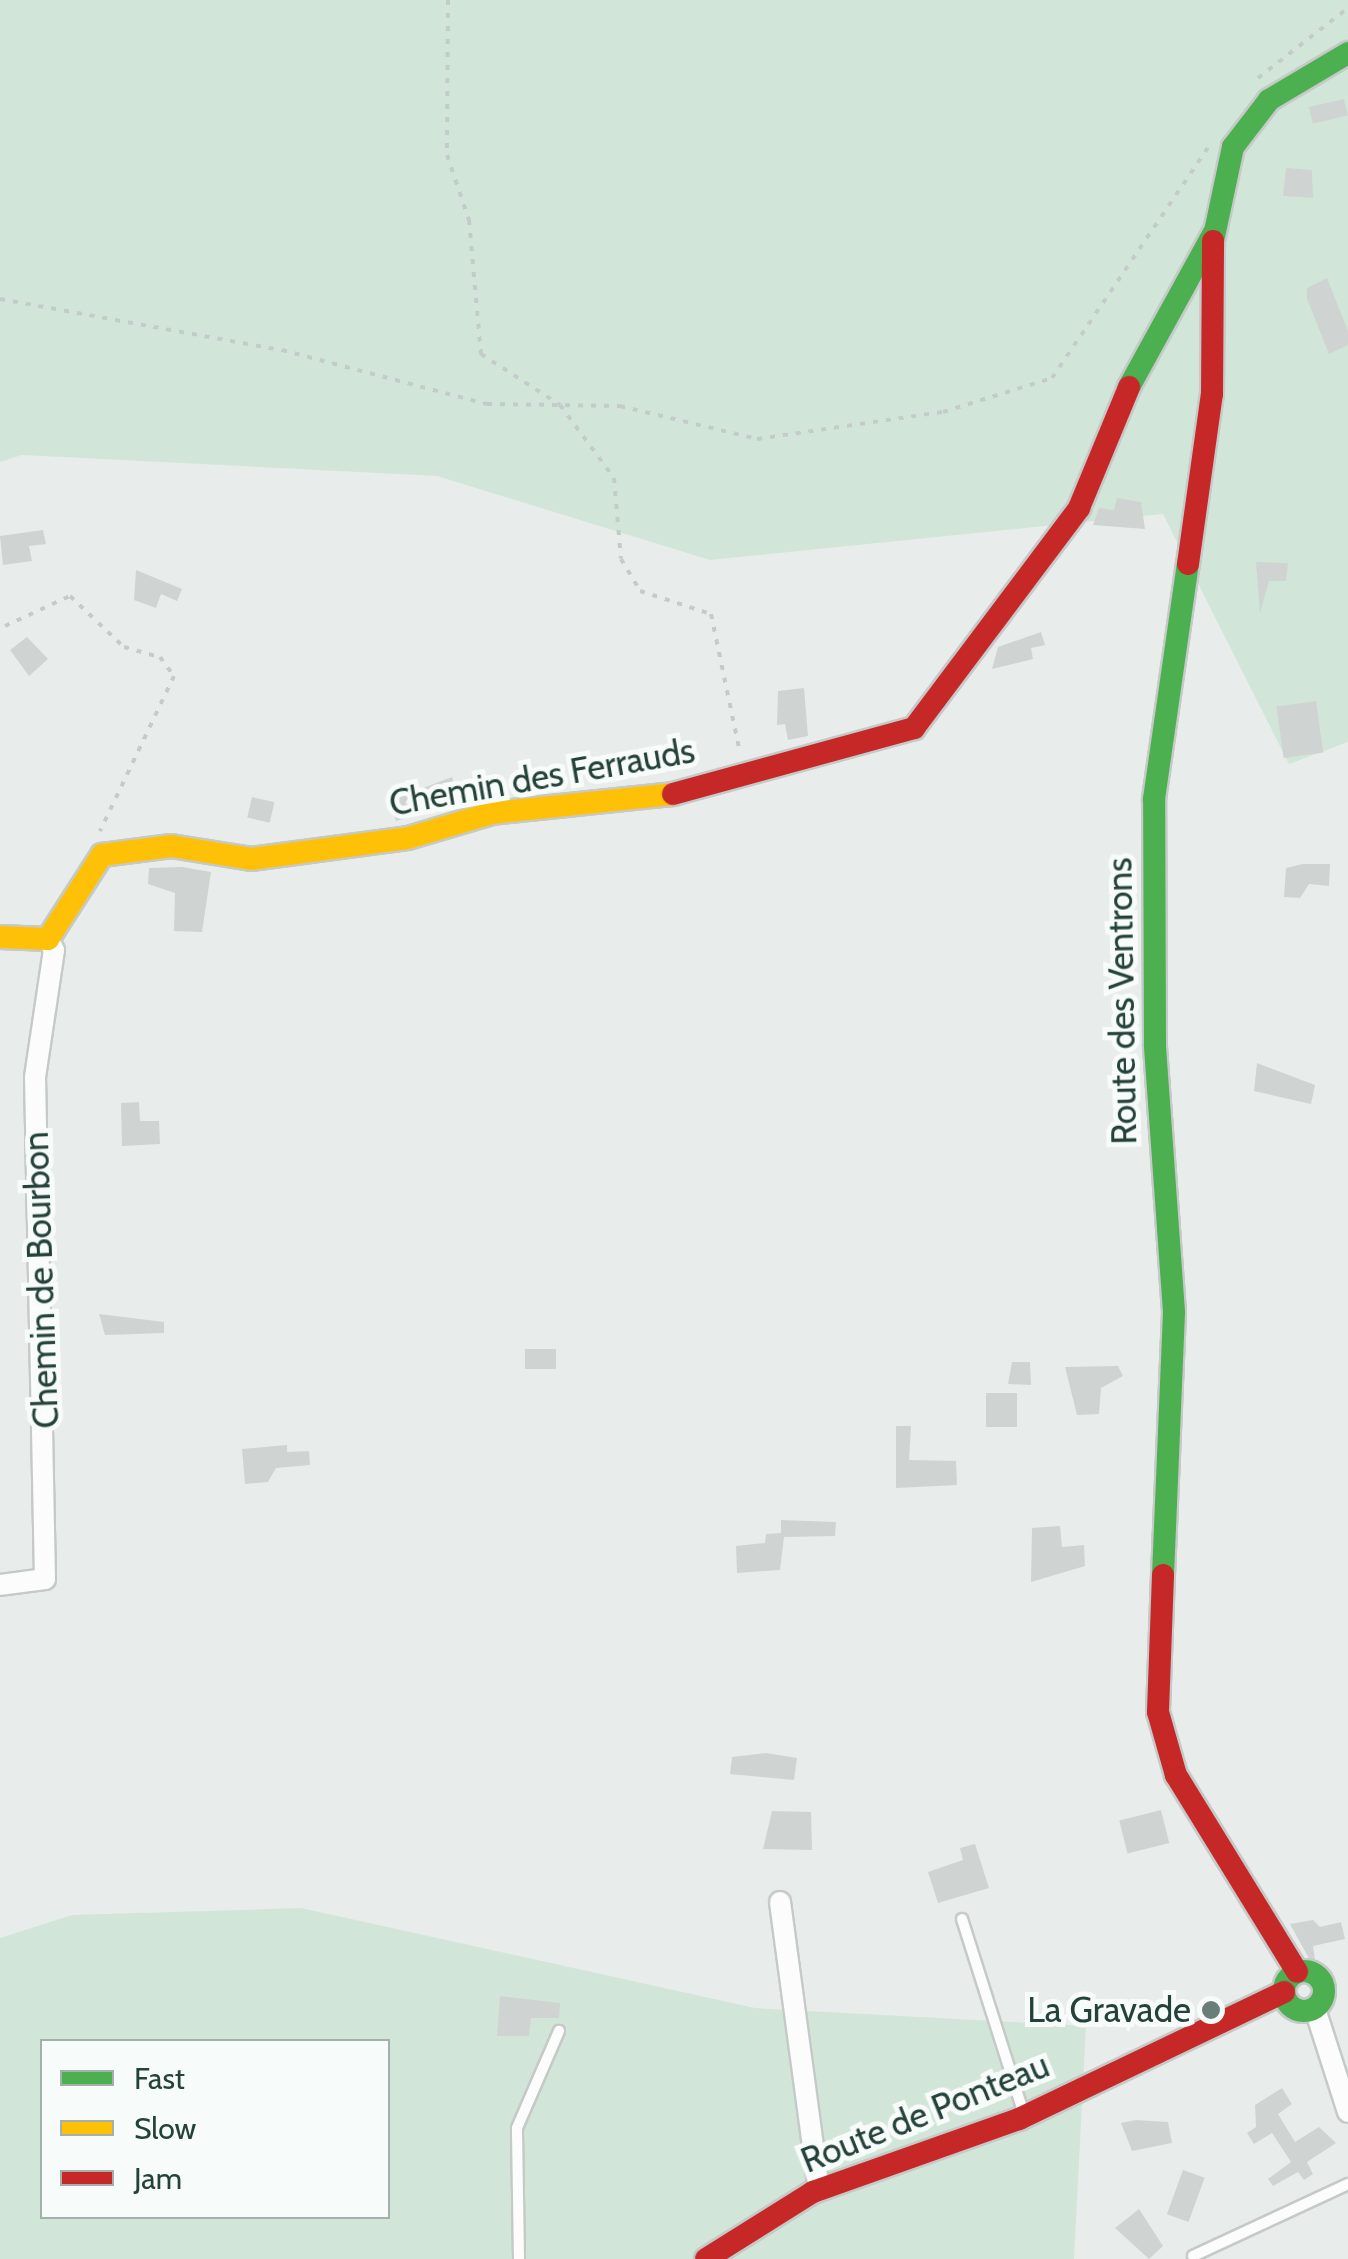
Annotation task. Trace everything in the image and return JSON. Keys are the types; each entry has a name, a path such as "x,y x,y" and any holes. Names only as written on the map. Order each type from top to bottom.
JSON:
{"street":[{"name":"Route des Ventrons","path":"1298,1972 1176,1775 1158,1712 1174,1312 1155,1046 1154,799 1212,394 1213,234 1233,147 1284,90 1348,54"},
{"name":"Chemin des Ferrauds","path":"102,855 171,846 251,859 408,838 492,814 634,802 744,772 862,747 914,728 938,703 1079,508 1136,369 1213,234"},
{"path":"0,937 48,939 102,855"},
{"name":"Chemin de Bourbon","path":"0,1585 45,1579 35,1077 54,950 48,939"},
{"path":"780,1902 819,2190"},
{"path":"1348,1970 1324,1985 1315,2009 1348,2112"},
{"path":"1315,2009 1296,2010 1284,1992 1298,1972 1311,1972 1324,1985"},
{"name":"Route de Ponteau","path":"706,2259 819,2190 1025,2116 1284,1992"}],"lane":[{"path":"962,1919 1025,2116"},
{"path":"520,2259 517,2128 559,2031"},
{"path":"1193,2256 1348,2184"}],"path":[{"path":"448,0 447,155 468,220 481,354 560,405 614,478 621,559 640,591 711,614 744,772"},
{"path":"1247,89 1288,48 1348,8"},
{"path":"0,299 282,350 487,404 620,406 757,439 943,412 1052,378 1214,137"},
{"path":"4,626 70,596 124,647 160,657 174,676 100,828 102,855"}],"green space":[{"path":"0,0 1348,0 1348,742 1289,764 1163,514 710,560 437,476 22,455 0,462"},
{"path":"301,1908 755,2008 1086,2026 1074,2259 0,2259 0,1938 72,1915"}],"building":[{"path":"1344,99 1348,116 1313,124 1309,107"},
{"path":"1286,168 1312,170 1313,198 1283,196"},
{"path":"1327,278 1348,331 1348,345 1329,354 1307,299 1307,288"},
{"path":"1117,498 1141,502 1145,529 1093,525 1099,508 1114,510"},
{"path":"43,530 46,544 29,546 32,561 3,565 0,536"},
{"path":"1256,562 1288,563 1286,581 1269,581 1260,613"},
{"path":"136,570 182,589 177,601 161,594 156,608 134,600"},
{"path":"1041,632 1045,645 1031,648 1033,659 992,669 998,647"},
{"path":"27,637 48,659 29,676 10,650"},
{"path":"804,688 808,736 788,740 785,724 777,725 778,691"},
{"path":"1316,701 1323,752 1284,758 1276,707"},
{"path":"452,777 460,803 396,821 389,801"},
{"path":"252,797 274,802 270,823 247,817"},
{"path":"1330,864 1329,886 1309,884 1300,898 1284,897 1286,868"},
{"path":"182,867 211,872 202,932 174,931 175,893 148,884 149,868"},
{"path":"1257,1063 1315,1085 1311,1104 1254,1091"},
{"path":"139,1102 140,1121 159,1121 160,1144 122,1146 121,1103"},
{"path":"99,1314 164,1322 164,1333 105,1335"},
{"path":"525,1349 556,1349 556,1369 525,1369"},
{"path":"1012,1362 1030,1362 1031,1385 1008,1384"},
{"path":"1118,1366 1123,1376 1101,1388 1099,1414 1077,1415 1065,1367"},
{"path":"986,1393 1017,1393 1017,1427 986,1427"},
{"path":"896,1426 911,1426 909,1460 956,1461 957,1485 896,1488"},
{"path":"287,1445 287,1452 309,1451 310,1465 276,1468 268,1482 245,1484 242,1449"},
{"path":"781,1520 836,1522 835,1536 784,1537 780,1570 737,1573 736,1546 765,1543 766,1534 781,1533"},
{"path":"1060,1526 1062,1547 1084,1545 1085,1566 1031,1582 1032,1528"},
{"path":"766,1753 797,1758 794,1780 730,1774 732,1757"},
{"path":"1161,1810 1169,1843 1128,1853 1119,1820"},
{"path":"772,1811 811,1812 812,1850 763,1849"},
{"path":"975,1844 989,1888 938,1903 928,1872 963,1860 960,1848"},
{"path":"1313,1920 1320,1927 1341,1922 1345,1939 1313,1946 1317,1973 1290,1924"},
{"path":"500,1996 560,2003 559,2018 531,2018 529,2036 497,2036"},
{"path":"1282,2088 1292,2104 1278,2114 1295,2142 1319,2127 1336,2143 1307,2162 1313,2174 1304,2180 1298,2172 1273,2186 1268,2179 1291,2162 1272,2133 1254,2144 1247,2133 1256,2127 1255,2105"},
{"path":"1168,2122 1172,2143 1132,2151 1121,2123"},
{"path":"1183,2170 1205,2178 1189,2222 1167,2214"},
{"path":"1139,2209 1163,2246 1149,2259 1115,2228"}],"traffic: fast":[{"path":"1213,241 1233,147 1269,100 1348,53"},
{"path":"1129,387 1213,234"},
{"path":"1163,1575 1174,1312 1155,1045 1154,799 1188,564"},
{"path":"1304,1971 1318,1977 1324,1991 1318,2005 1304,2011 1290,2005 1284,1991 1290,1977 1304,1971"}],"traffic: slow":[{"path":"0,937 48,939 102,855 171,846 251,859 408,838 492,813 673,794"}],"traffic: jam":[{"path":"1188,564 1212,394 1213,241"},
{"path":"673,794 914,728 1079,508 1129,387"},
{"path":"1163,1575 1158,1712 1176,1775 1297,1972"},
{"path":"706,2259 813,2192 1019,2119 1284,1992"}],"place":[{"name":"La Gravade","path":"1211,2010"}]}
